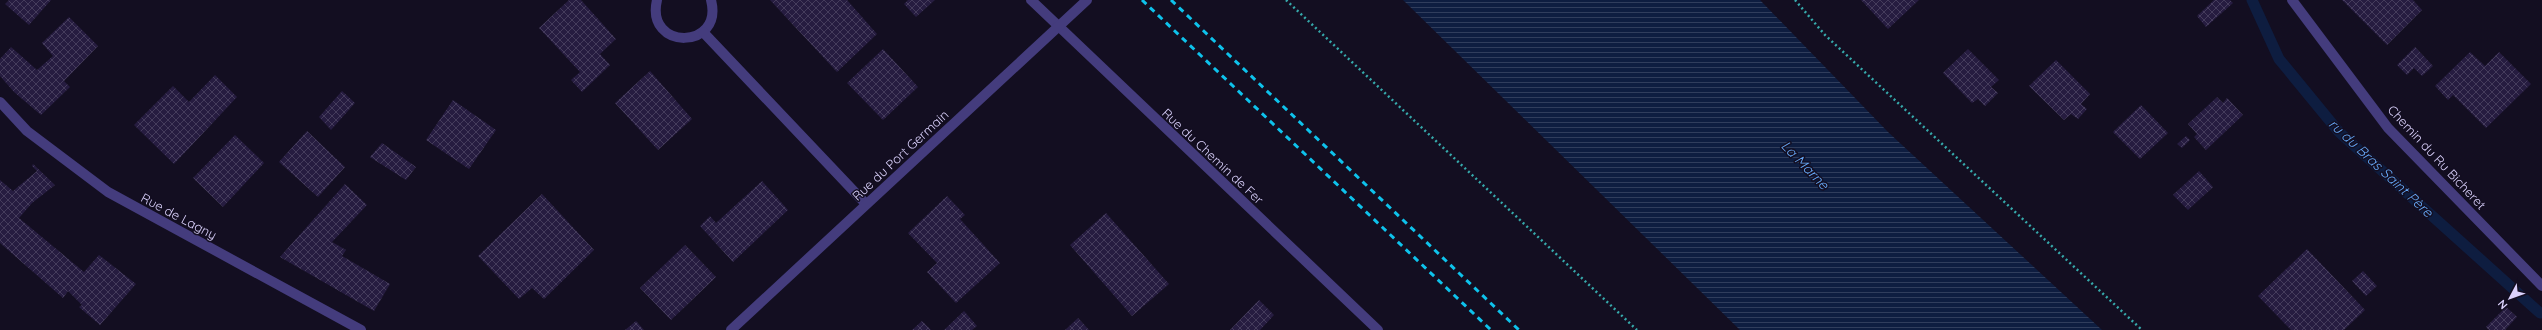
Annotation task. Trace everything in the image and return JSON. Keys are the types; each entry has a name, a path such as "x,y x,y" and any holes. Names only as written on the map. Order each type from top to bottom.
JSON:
{"street":[{"path":"657,0 656,17 667,34 686,39 703,32 713,16 711,0"},
{"name":"Rue du Chemin de Fer","path":"1031,0 1378,330"},
{"name":"Rue du Port Germain","path":"731,330 1087,0"},
{"name":"Chemin du Ru Bicheret","path":"2292,0 2388,128 2542,286"},
{"path":"703,32 866,204"},
{"name":"Rue de Lagny","path":"0,102 27,131 108,192 361,330"}],"path":[{"path":"1286,0 1637,330"},
{"path":"1795,0 1825,35 2142,330"}],"water":[{"name":"La Marne","path":"1403,0 1760,0 1888,132 2102,330 1740,330"}],"building":[{"path":"9,0 51,0 29,25 5,4"},
{"path":"569,0 581,0 616,39 600,54 610,65 582,92 571,80 580,72 539,28"},
{"path":"770,0 847,0 877,34 837,72"},
{"path":"908,0 935,0 916,17 904,4"},
{"path":"1861,0 1919,0 1888,29"},
{"path":"2214,0 2230,0 2233,3 2206,27 2197,16"},
{"path":"2342,0 2413,0 2422,10 2387,45"},
{"path":"69,17 98,46 64,81 70,87 41,115 14,92 0,76 0,59 11,47 37,70 53,56 42,43"},
{"path":"2415,47 2433,66 2422,76 2414,68 2407,75 2397,65"},
{"path":"883,49 918,87 883,120 847,83"},
{"path":"1968,49 1999,80 1991,87 1998,93 1985,106 1978,99 1972,103 1943,73"},
{"path":"2470,52 2485,66 2499,52 2531,84 2486,128 2453,95 2448,100 2435,86"},
{"path":"2056,60 2090,94 2081,104 2087,109 2078,119 2071,114 2064,120 2029,86"},
{"path":"650,71 692,119 658,150 615,103"},
{"path":"215,75 237,97 174,164 134,125 173,86 189,102"},
{"path":"342,91 355,103 331,130 319,117"},
{"path":"2217,97 2223,103 2227,98 2243,115 2206,150 2194,137 2197,134 2188,124"},
{"path":"453,100 496,130 469,169 426,140"},
{"path":"2141,105 2168,133 2140,159 2113,132"},
{"path":"307,131 345,167 318,197 279,162"},
{"path":"235,135 264,163 223,207 193,178"},
{"path":"2186,136 2190,140 2182,148 2177,144"},
{"path":"382,143 416,167 406,180 370,157"},
{"path":"33,164 55,185 32,203 19,218 84,272 99,255 136,284 100,325 79,307 82,305 68,291 63,298 0,243 0,180 13,191 37,171 32,166"},
{"path":"2199,171 2213,187 2188,210 2173,195"},
{"path":"762,181 788,210 733,262 700,226 710,216 716,223"},
{"path":"345,184 367,205 332,242 346,250 342,256 390,284 374,311 280,257"},
{"path":"542,194 594,250 544,299 532,288 519,299 478,256"},
{"path":"947,196 965,215 960,219 1000,263 956,303 927,272 937,263 908,233"},
{"path":"1106,213 1169,284 1132,316 1070,245"},
{"path":"685,245 716,277 671,320 640,288"},
{"path":"2307,249 2365,310 2344,330 2291,330 2258,296"},
{"path":"2363,271 2377,286 2366,296 2352,281"},
{"path":"1259,300 1274,315 1260,330 1230,330"},
{"path":"2506,307 2517,317 2505,330 2489,330 2486,327"},
{"path":"964,311 977,326 972,330 944,330"},
{"path":"1078,318 1089,330 1065,330"},
{"path":"636,321 644,330 625,330"},
{"path":"922,321 931,330 912,330"}],"waterway":[{"name":"ru du Bras Saint Père","path":"2252,0 2279,59 2339,132 2540,313"}],"railway":[{"path":"1142,0 1491,330"},
{"path":"1171,0 1519,330"}]}
